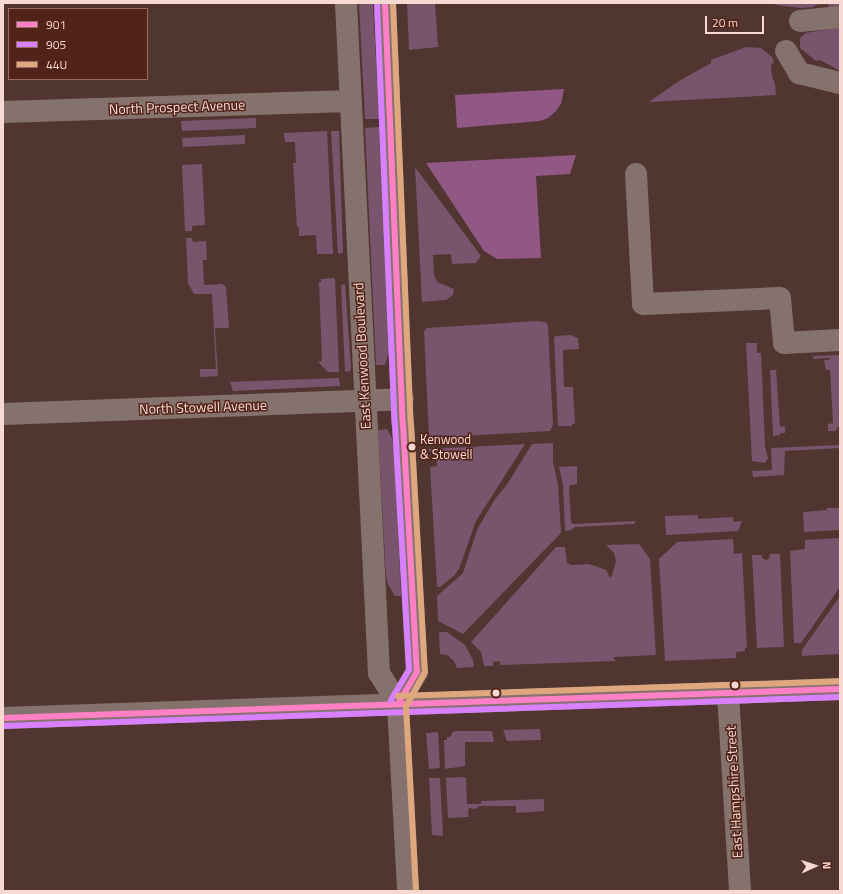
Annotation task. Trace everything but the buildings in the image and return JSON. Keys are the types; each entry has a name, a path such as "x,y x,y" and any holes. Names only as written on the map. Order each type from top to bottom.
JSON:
{"street":[{"name":"East Kenwood Boulevard","path":"346,3 364,401 379,674 398,704 408,891"},
{"path":"385,3 417,672 398,704"},
{"path":"800,21 840,17"},
{"path":"786,51 799,73 840,83"},
{"name":"North Prospect Avenue","path":"3,112 350,101"},
{"path":"636,174 643,304 780,298 784,343 840,340"},
{"name":"North Stowell Avenue","path":"3,414 403,399"},
{"path":"3,718 840,689"},
{"name":"East Hampshire Street","path":"728,694 740,891"}],"shaded area":[{"path":"359,3 373,3 379,119 365,119"},
{"path":"407,3 435,3 438,47 409,50"},
{"path":"772,3 840,3 840,6 829,7 828,4 801,8 776,5"},
{"path":"840,27 840,71 820,60 816,61 800,48 800,38 806,33"},
{"path":"746,47 761,48 772,57 774,62 771,65 772,76 775,84 776,95 649,102 679,81 711,63 711,60"},
{"path":"564,89 561,104 555,112 548,118 540,121 457,128 455,95"},
{"path":"256,118 256,128 182,131 181,121"},
{"path":"379,127 390,348 385,365 376,365 365,128"},
{"path":"327,131 333,254 317,254 316,235 299,236 299,227 297,227 293,163 296,163 295,142 285,142 284,133"},
{"path":"331,131 339,131 343,253 338,254"},
{"path":"245,135 245,144 183,147 182,138"},
{"path":"576,155 570,174 536,176 541,258 497,259 484,251 426,163"},
{"path":"202,164 205,225 192,226 192,231 185,231 182,165"},
{"path":"415,167 481,256 476,263 452,264 451,254 433,255 434,275 437,282 454,289 453,295 446,300 422,302"},
{"path":"186,238 192,238 193,242 206,241 207,260 203,260 204,285 222,284 226,287 229,328 215,328 218,376 200,377 200,369 216,369 212,294 194,294 188,283"},
{"path":"335,278 339,372 328,372 318,362 322,361 319,282 321,282 321,279"},
{"path":"345,284 351,368 350,371 345,372 341,285"},
{"path":"536,321 546,322 548,326 553,425 550,431 429,438 424,331 427,328"},
{"path":"571,335 578,338 579,349 563,350 564,386 573,387 575,424 572,424 572,426 558,426 554,338 556,336"},
{"path":"746,343 757,343 757,353 761,353 765,446 768,458 765,463 752,461"},
{"path":"840,355 840,425 835,431 828,431 828,424 833,423 830,370 826,370 824,360 830,360 829,358 813,359 813,356"},
{"path":"770,370 776,370 780,426 785,427 785,433 780,433 780,435 773,436"},
{"path":"339,378 340,386 233,391 230,382"},
{"path":"387,429 392,438 394,450 401,596 395,596 388,584 386,576 378,430"},
{"path":"553,443 553,462 558,485 561,533 463,634 438,621 437,596 463,573 477,530 495,499 508,483 532,444"},
{"path":"525,444 476,521 459,569 454,576 440,587 437,587 430,467 437,466 436,451 429,451 429,449"},
{"path":"840,445 840,448 785,451 784,475 753,477 752,471 772,470 771,448"},
{"path":"577,466 577,484 570,485 569,488 571,522 573,524 635,521 635,524 575,527 571,530 565,531 563,485 559,467"},
{"path":"827,508 840,508 840,530 804,532 803,512 827,510"},
{"path":"698,515 698,519 733,517 733,522 742,521 738,531 666,535 665,516"},
{"path":"840,538 840,587 801,643 794,643 790,551 805,549 805,540"},
{"path":"733,539 734,554 742,553 747,648 745,648 745,651 736,652 736,658 665,661 659,559 677,542"},
{"path":"639,544 650,559 656,655 613,658 616,661 500,665 500,661 493,662 493,666 484,666 481,652 471,642 556,547 565,547 567,563 572,565 588,564 595,566 606,570 610,578 612,576 616,561 614,553 606,545"},
{"path":"770,554 780,554 784,647 757,648 752,555 762,555 762,558 766,560 769,559"},
{"path":"840,596 840,654 802,656 802,650"},
{"path":"439,632 447,632 465,645 473,660 474,667 457,668 454,661 447,655 440,654"},
{"path":"540,729 541,740 507,741 503,730"},
{"path":"492,731 494,742 465,742 465,766 445,769 444,740 447,740 447,737 450,737 453,732"},
{"path":"438,732 440,768 429,769 426,733"},
{"path":"429,778 440,778 443,836 432,835"},
{"path":"446,778 466,778 467,804 481,804 481,801 544,799 544,811 516,813 516,806 479,806 476,809 469,808 469,817 448,818"}],"transit line":[{"name":"905","path":"377,3 395,424 409,670 391,700"},
{"name":"901","path":"385,3 403,424 417,672 398,704"},
{"name":"44U","path":"393,3 411,424 425,672 406,706 416,891"},
{"name":"44U","path":"398,696 840,681"},
{"name":"901","path":"3,718 840,689"},
{"name":"905","path":"3,726 840,697"}],"place":[{"name":"Kenwood & Stowell","path":"412,447"}]}
